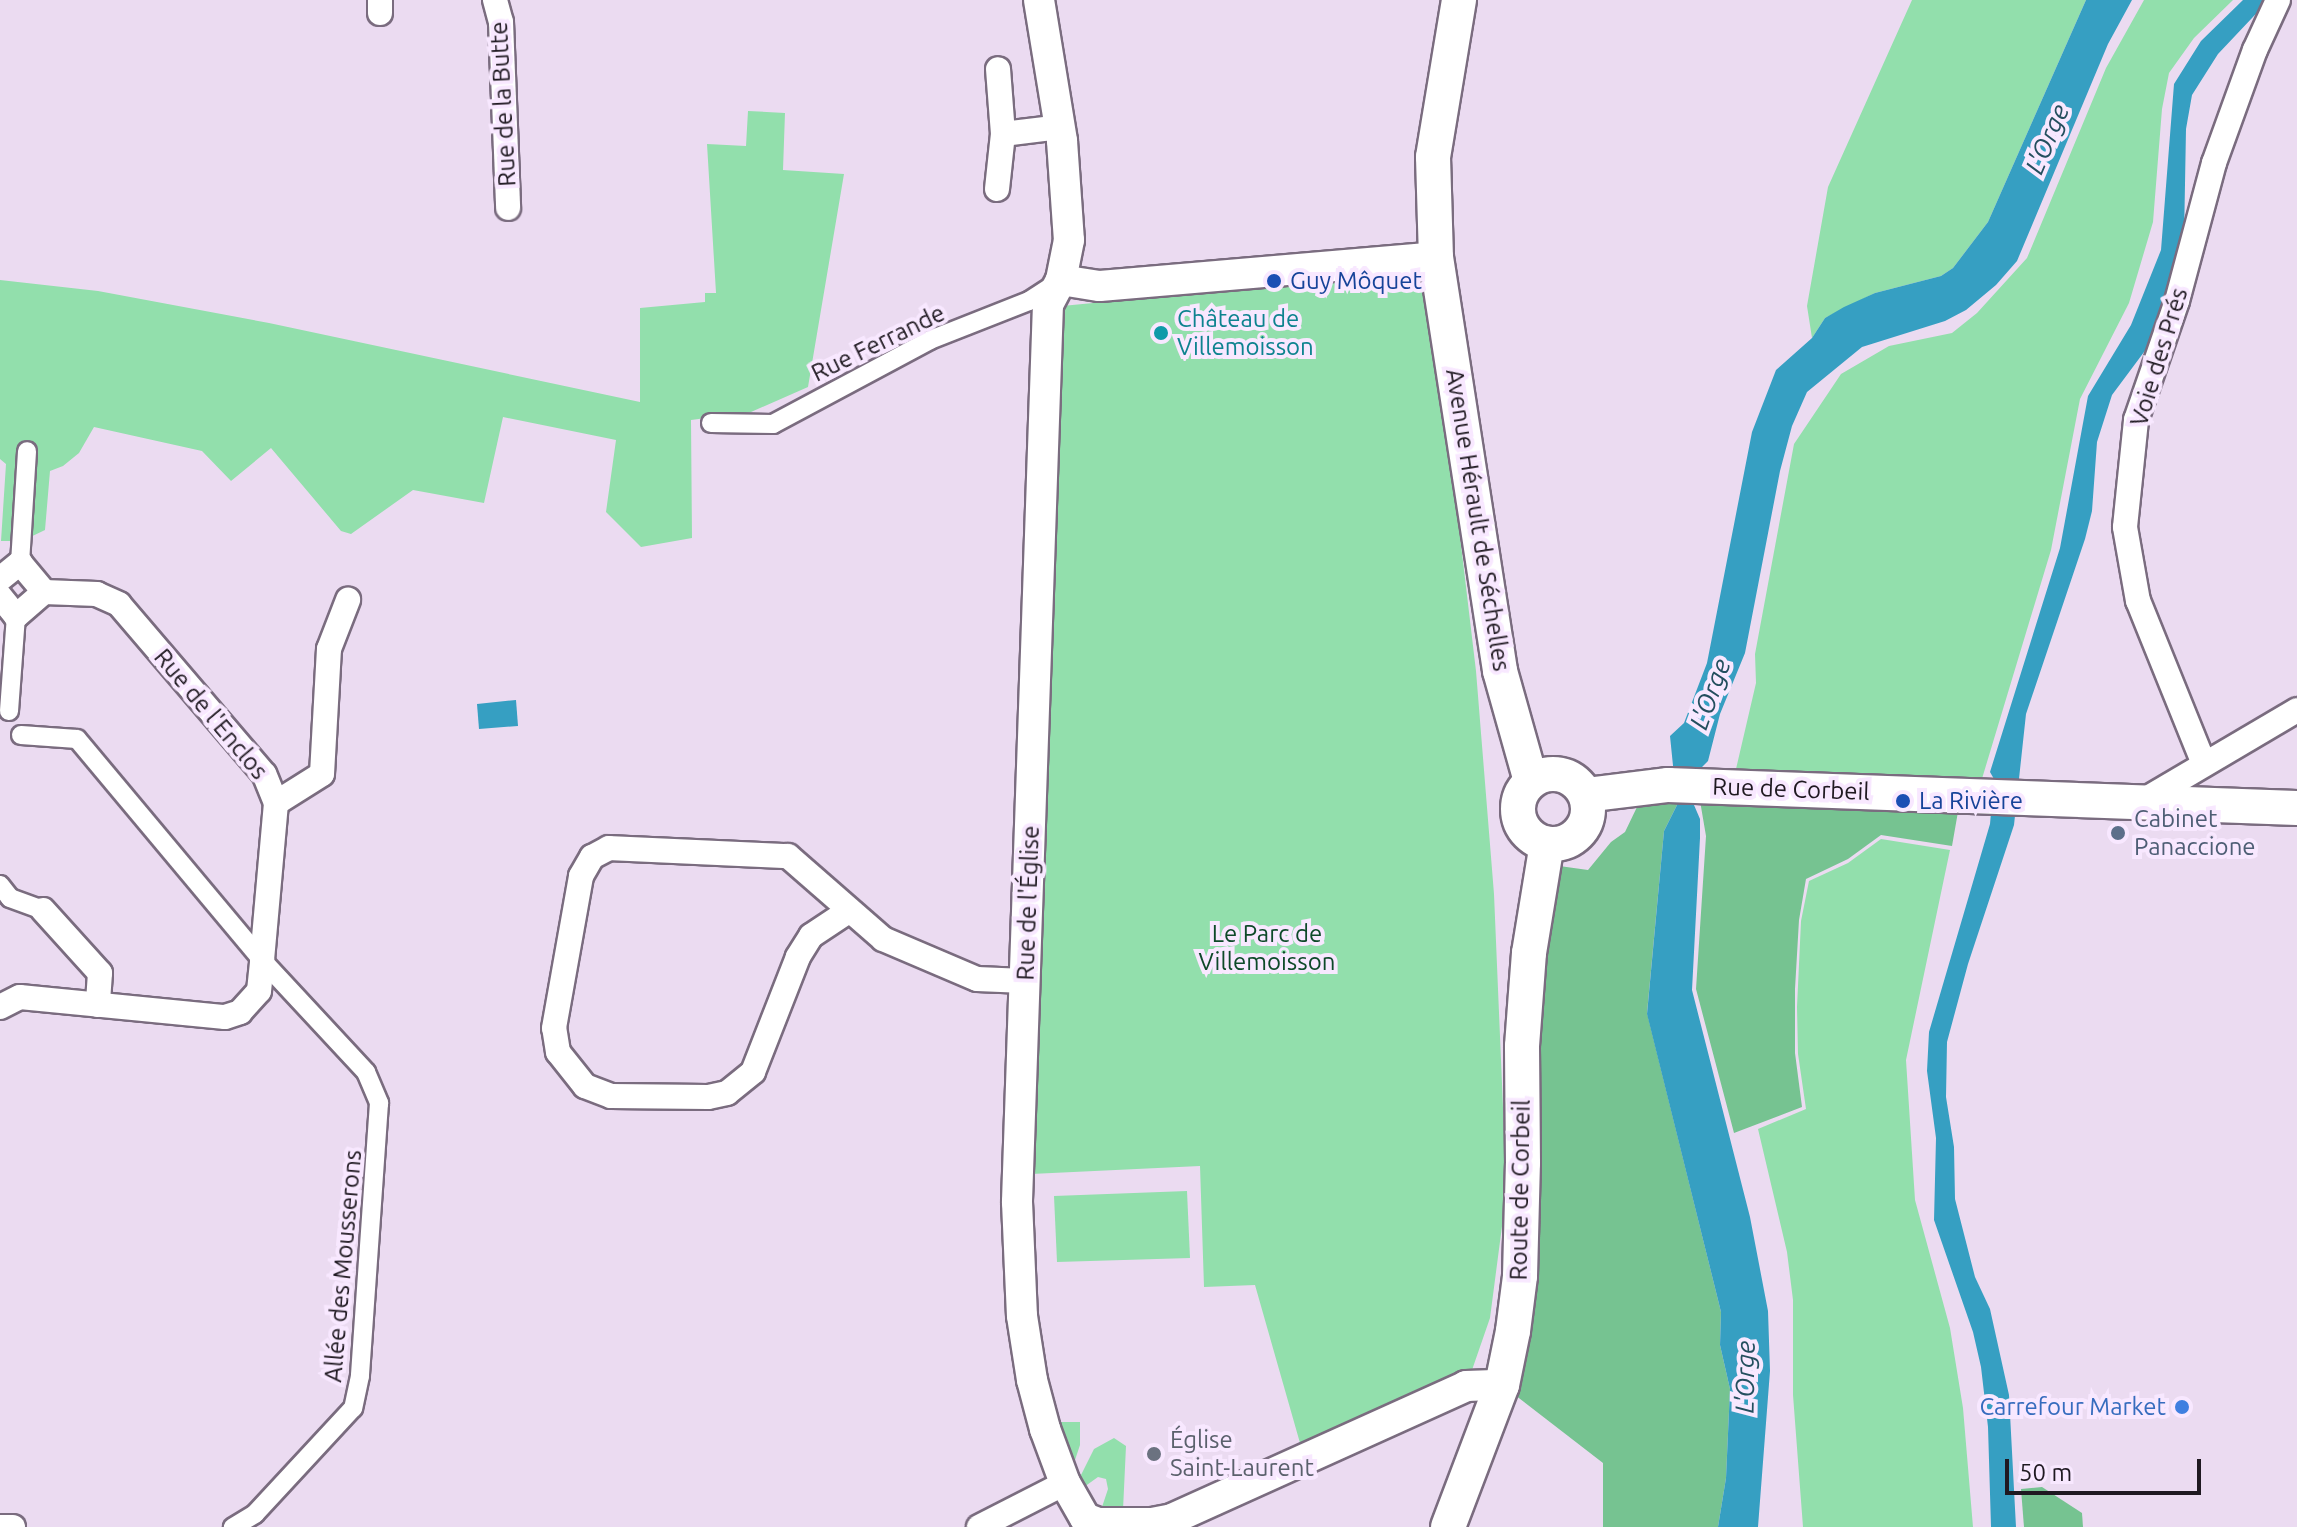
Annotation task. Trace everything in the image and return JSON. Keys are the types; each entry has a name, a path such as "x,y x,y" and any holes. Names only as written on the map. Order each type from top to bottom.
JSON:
{"main road":[{"name":"Avenue Hérault de Séchelles","path":"1459,0 1433,157 1436,257 1500,671 1531,781"},
{"path":"1561,774 1578,785 1586,795 1587,813 1580,831 1565,842 1547,843 1529,834 1519,817 1520,797 1531,781 1540,776 1561,774"},
{"name":"Rue de Corbeil","path":"1586,795 1668,785 2297,808"},
{"name":"Route de Corbeil","path":"1448,1527 1502,1385 1520,1276 1522,1046 1529,953 1547,843"}],"street":[{"name":"Rue de la Butte","path":"495,0 501,22 508,208"},
{"name":"Rue de l'Église","path":"1039,0 1060,127 1069,240 1061,280 1048,304 1017,1202 1022,1316 1032,1380 1065,1483 1085,1518 1098,1523 1130,1524 1172,1519 1466,1386 1502,1385"},
{"name":"Voie des Prés","path":"2204,764 2138,601 2125,527 2136,420 2177,301 2214,163 2255,50 2278,0"},
{"path":"997,189 1003,134 998,69"},
{"path":"1003,134 1060,127"},
{"path":"1061,280 1100,286 1436,257"},
{"name":"Rue Ferrande","path":"711,423 773,424 930,340 1029,301 1061,280"},
{"path":"16,616 44,592 20,563 27,451"},
{"path":"0,579 20,563"},
{"name":"Rue de l'Enclos","path":"0,1007 20,997 225,1017 240,1012 259,991 276,803 264,774 119,604 97,594 44,592"},
{"path":"0,596 16,616 9,711"},
{"path":"276,803 322,774 329,649 348,600"},
{"path":"2140,802 2297,710"},
{"path":"21,735 77,739 262,960"},
{"path":"847,912 811,936 798,957 753,1072 727,1093 708,1097 611,1096 585,1086 558,1052 554,1028 581,876 592,857 609,848 788,856 847,912 883,939 977,979 1025,981"},
{"path":"0,885 10,898 43,910 100,973 98,1005"},
{"name":"Allée des Mousserons","path":"233,1527 255,1514 353,1408 360,1376 379,1103 366,1072 262,960"},
{"path":"979,1527 1065,1483"},
{"path":"0,1527 13,1527"}],"green space":[{"path":"1912,0 2086,0 1988,222 1953,268 1941,276 1875,293 1825,318 1812,338 1807,306 1828,187"},
{"path":"2144,0 2233,0 2194,38 2169,73 2162,109 2153,222 2129,303 2080,399 2051,550 1981,782 1736,769 1756,683 1755,654 1794,444 1841,374 1889,346 1952,333 1977,313 2027,258 2106,68"},
{"path":"748,111 785,113 783,170 844,174 808,387 751,412 691,420 692,538 641,547 606,512 616,440 503,417 484,503 413,490 351,534 341,531 271,448 231,481 202,451 94,427 79,453 63,466 50,471 45,530 22,541 1,541 6,464 0,459 0,280 98,291 269,323 640,402 640,308 705,302 705,293 716,293 707,144 746,146"},
{"name":"Le Parc de Villemoisson","path":"1405,273 1427,290 1445,410 1476,671 1494,894 1505,1155 1504,1211 1490,1318 1472,1370 1300,1443 1255,1285 1204,1287 1200,1166 1031,1174 1062,306"},
{"path":"1699,795 1959,806 1952,846 1881,835 1848,859 1806,879 1799,920 1795,989 1795,1053 1802,1107 1734,1133 1696,989 1706,836"},
{"path":"1666,797 1677,797 1677,805 1664,831 1647,1013 1721,1312 1720,1345 1730,1389 1726,1478 1718,1527 1603,1527 1603,1463 1502,1385 1545,864 1588,870 1611,842 1625,832 1637,807"},
{"path":"1881,839 1950,850 1906,1060 1915,1200 1950,1328 1963,1408 1973,1527 1803,1527 1793,1395 1793,1300 1787,1252 1758,1129 1806,1109 1798,1054 1797,1007 1801,921 1809,881 1848,863"},
{"path":"1187,1191 1190,1258 1057,1262 1054,1196"},
{"path":"1060,1422 1080,1422 1080,1445 1075,1460 1071,1460"},
{"path":"1114,1438 1126,1446 1123,1510 1101,1510 1108,1489 1106,1479 1098,1477 1084,1487 1080,1477 1094,1449"},
{"path":"2042,1487 2082,1513 2083,1527 2024,1527 2021,1489"}],"water":[{"name":"L'Orge","path":"2086,0 2132,0 2108,44 2017,261 1996,285 1966,310 1945,321 1862,347 1807,392 1792,426 1780,471 1745,653 1720,714 1708,761 1701,768 1694,805 1700,819 1700,838 1692,990 1750,1217 1768,1311 1770,1371 1758,1527 1718,1527 1726,1478 1730,1389 1720,1345 1721,1312 1647,1014 1664,831 1677,805 1670,736 1684,723 1707,663 1752,432 1776,370 1812,338 1825,318 1844,307 1875,293 1941,276 1953,268 1988,222"},
{"path":"2243,0 2269,0 2218,54 2192,95 2186,129 2184,239 2147,348 2112,395 2097,442 2092,511 2085,539 2026,714 2014,825 1968,964 1947,1042 1946,1097 1954,1147 1955,1199 1975,1277 1990,1309 2009,1395 2016,1527 1991,1527 1988,1427 1981,1367 1973,1332 1934,1220 1936,1138 1927,1071 1929,1032 1990,824 1994,779 1990,772 2060,548 2088,396 2131,325 2161,250 2174,84 2201,41"},
{"path":"516,700 518,726 479,729 477,704"}],"place":[{"name":"Guy Môquet","path":"1274,281"},
{"name":"Château de Villemoisson","path":"1161,333"},
{"name":"La Rivière","path":"1903,801"},
{"name":"Cabinet Panaccione","path":"2118,833"},
{"name":"Carrefour Market","path":"2182,1407"},
{"name":"Église Saint-Laurent","path":"1154,1454"}]}
